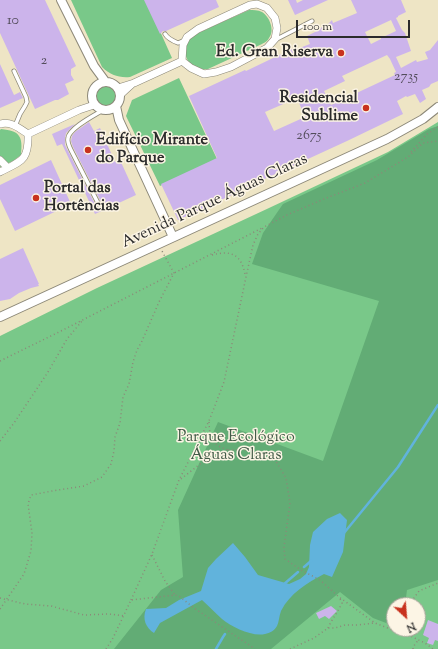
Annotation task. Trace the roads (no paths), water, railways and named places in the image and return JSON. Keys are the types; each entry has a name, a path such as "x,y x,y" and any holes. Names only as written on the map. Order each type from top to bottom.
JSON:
{"street":[{"path":"61,0 94,66 105,81"},
{"path":"257,4 267,8 275,18 277,28 273,42 267,48 231,67 204,74 191,68 182,61 183,45 187,37 198,29 250,5 257,4"},
{"path":"119,91 182,61"},
{"path":"94,66 96,84"},
{"path":"106,110 116,106 119,102 119,91 112,83 105,81 96,84 93,88 91,94 93,102 98,108 106,110 119,120"},
{"path":"28,134 93,102"},
{"path":"116,106 119,120 173,237"},
{"name":"Avenida Parque Águas Claras","path":"0,317 387,139 423,119 438,107"},
{"path":"0,124 12,124 28,134"},
{"path":"0,172 20,162 25,157 28,145 28,134"},
{"path":"0,160 8,168"}],"lane":[{"path":"273,42 312,21"},
{"path":"165,34 171,40 178,43 186,40"},
{"path":"14,70 27,102 15,126"},
{"path":"99,205 71,150 68,143 68,138 69,134 74,128 106,110"}],"water":[{"path":"340,513 347,520 343,552 332,577 324,574 305,585 294,594 281,611 277,626 272,632 260,635 248,633 237,628 222,619 202,600 160,623 154,633 147,626 144,616 146,609 166,608 179,600 201,591 208,568 233,543 258,575 289,584 300,579 306,574 309,567 310,545 313,532 327,519"}],"waterway":[{"path":"344,533 398,467 438,405"},
{"path":"304,567 311,561"},
{"path":"283,585 298,572"},
{"path":"216,649 225,634"}],"place":[{"name":"Ed. Gran Riserva","path":"341,53"},
{"name":"Residencial Sublime","path":"366,108"},
{"name":"Edifício Mirante do Parque","path":"88,150"},
{"name":"Portal das Hortências","path":"36,198"}],"park label":[{"name":"Parque Ecológico Águas Claras","path":"236,447"}]}
